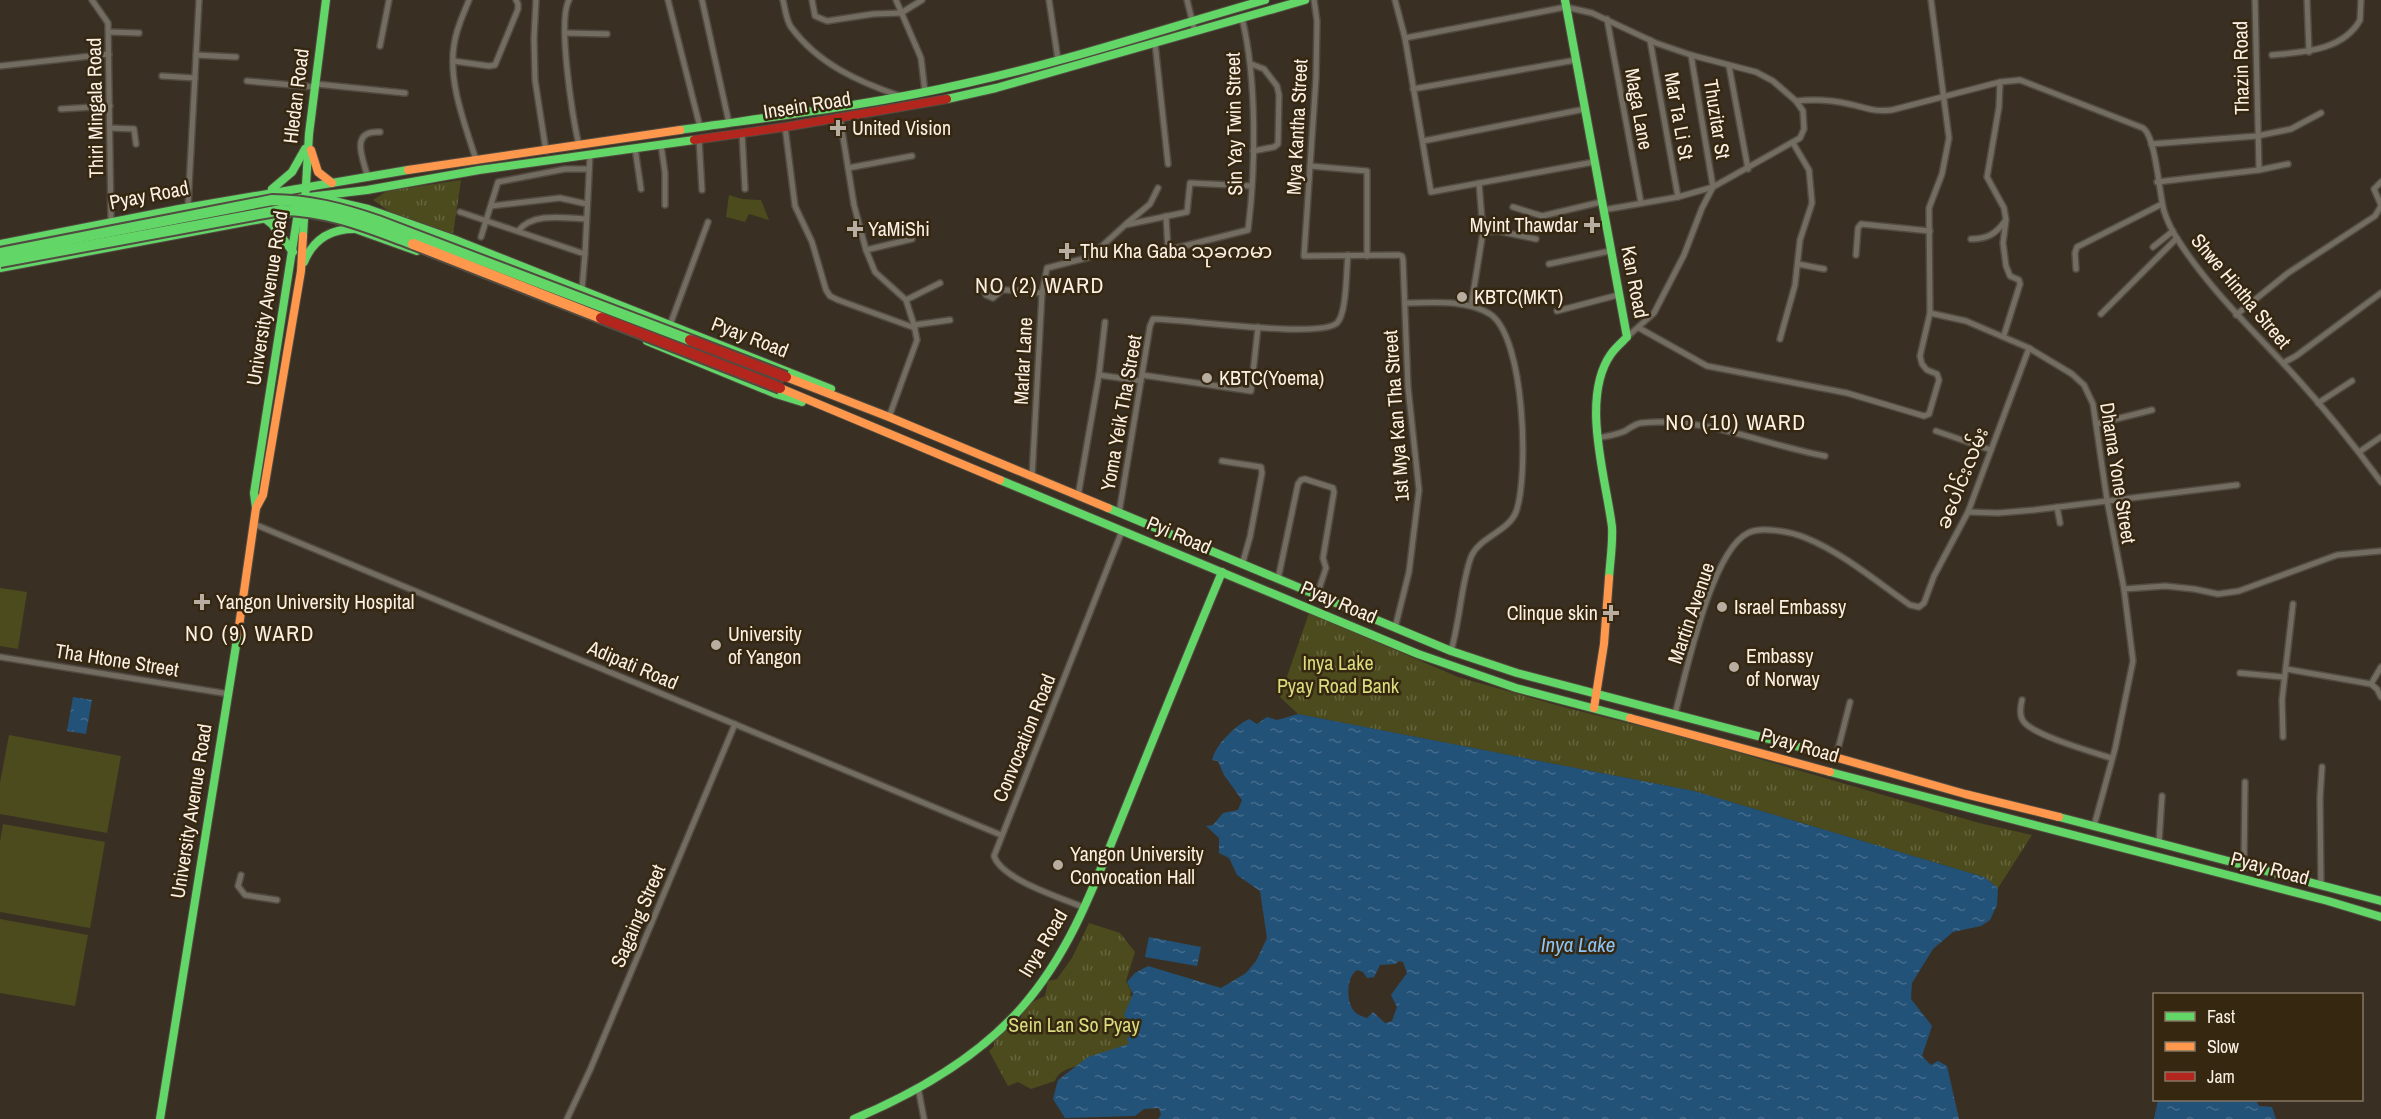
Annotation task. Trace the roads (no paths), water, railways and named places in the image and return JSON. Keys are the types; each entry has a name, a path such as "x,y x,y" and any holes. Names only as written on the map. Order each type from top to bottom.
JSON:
{"main road":[{"name":"Hledan Road","path":"305,191 309,134 326,0"},
{"name":"Insein Road","path":"305,191 332,183 579,146 699,133 742,133 785,127 996,88 1155,43 1250,2 1264,0"},
{"name":"Insein Road","path":"305,191 325,196 478,170 661,145 729,123 925,92 979,81 1194,26 1242,18 1305,0"},
{"name":"Kan Road","path":"1565,4 1627,337 1611,354 1604,368 1597,396 1596,424 1612,530 1610,586 1594,708"},
{"path":"309,134 314,166 324,178 332,183"},
{"path":"259,194 273,188 289,176 300,162 309,134"},
{"path":"366,190 368,209"},
{"name":"Pyay Road","path":"0,244 183,206 259,194 305,191 368,209 453,238 803,377 833,390 834,395"},
{"name":"Pyay Road","path":"262,218 305,191"},
{"name":"University Avenue Road","path":"160,1119 229,694 256,508 254,493 305,191"},
{"name":"Pyay Road","path":"0,253 272,200 312,202 346,209 834,395 1119,514"},
{"name":"Pyay Road","path":"0,262 267,211 287,208 317,211 374,229 818,402 1122,531"},
{"name":"Pyay Road","path":"0,268 262,218 301,213 357,229 570,309 776,394 809,404 818,402"},
{"name":"University Avenue Road","path":"256,508 263,495 301,271 301,213"},
{"path":"262,218 272,224 293,252"},
{"path":"301,271 307,254 324,236 341,228 357,229"},
{"path":"429,256 435,232"},
{"name":"Pyi Road","path":"1119,514 1242,565"},
{"name":"Pyi Road","path":"1122,531 1222,572"},
{"path":"1210,552 1222,572 1242,565"},
{"name":"Pyay Road","path":"1242,565 1451,651 1517,673 1904,777 2381,901"},
{"name":"Pyay Road","path":"1222,572 1461,670 1516,688 1900,792 2328,901 2381,917"},
{"name":"Inya Road","path":"854,1119 884,1107 974,1050 1022,1008 1052,967 1085,908 1222,572"},
{"path":"1365,632 1370,618"},
{"path":"1574,703 1578,688"},
{"path":"1900,792 1904,777"},
{"path":"2065,835 2069,820"},
{"path":"2090,841 2094,826"},
{"path":"2326,886 2328,901"}],"street":[{"name":"Thiri Mingala Road","path":"92,0 107,21 109,32 111,221"},
{"path":"181,233 186,221 183,206 195,78 199,0"},
{"path":"380,46 389,0"},
{"path":"469,0 457,30 453,61 461,113 476,160"},
{"path":"453,61 489,66 495,64 518,9 516,0"},
{"path":"536,0 535,80 546,151"},
{"path":"569,0 565,18 566,33 572,113 579,146"},
{"path":"668,0 699,133 702,190"},
{"path":"702,0 729,123"},
{"path":"783,0 789,26 828,63 845,75 901,96"},
{"path":"812,0 815,16 827,21 873,14 901,13 922,0"},
{"path":"896,0 921,58 925,92"},
{"path":"1049,0 1058,60"},
{"path":"1186,0 1194,26"},
{"name":"Mya Kantha Street","path":"1314,0 1317,21 1316,78 1304,255 1348,255"},
{"path":"1395,0 1405,38 1431,192 1594,162"},
{"path":"1639,328 1707,366 1846,393 1924,416 1929,414 1940,380 1937,374 1927,370 1922,364 1920,356 1930,314 1929,208 1948,150 1949,138 1931,0"},
{"name":"Thazin Road","path":"2255,0 2259,170"},
{"path":"2307,0 2309,52"},
{"path":"2272,55 2309,52 2331,45 2356,26 2362,15 2361,0"},
{"path":"1405,38 1565,4 1607,19 1650,40 1691,55 1756,72 1773,81 1796,101 1803,111 1804,129 1800,138 1713,187 1678,197 1542,216 1513,207"},
{"name":"Sin Yay Twin Street","path":"1166,216 1168,250 1248,230 1252,186 1251,64 1242,18"},
{"name":"Maga Lane","path":"1607,19 1641,203"},
{"path":"109,32 139,33"},
{"path":"566,33 608,33"},
{"name":"Mar Ta Li St","path":"1650,40 1678,197"},
{"path":"1155,43 1168,164"},
{"path":"0,66 109,54"},
{"path":"196,55 236,57"},
{"name":"Thuzitar St","path":"1691,55 1713,187"},
{"path":"1413,89 1576,60"},
{"path":"1251,64 1268,73 1279,94 1278,144 1274,147 1252,151"},
{"path":"1729,66 1748,169"},
{"path":"162,76 195,78"},
{"path":"1796,101 1812,99 1850,104 1874,112 1892,110 2000,81 2020,80 2129,122 2147,131 2151,144 2257,136 2291,129 2321,113"},
{"path":"247,81 405,93"},
{"path":"2000,81 1999,107 1987,177 1999,197 2006,220 2003,243 2006,266 2010,276 2019,280 2020,284 2004,335"},
{"path":"61,109 110,106"},
{"path":"1422,141 1584,109"},
{"path":"840,118 854,205 866,250 875,272 906,300 915,326 917,340 889,417"},
{"path":"785,127 795,206 812,242 826,290 830,296 915,326 950,320"},
{"path":"110,128 134,129 136,144"},
{"path":"368,178 362,156 361,138 364,133 370,131 380,132"},
{"path":"742,133 745,189"},
{"path":"1780,339 1798,264 1800,240 1812,202 1809,170 1793,142"},
{"name":"Shwe Hintha Street","path":"2151,144 2162,204 2177,238 2236,315 2318,403 2381,482"},
{"path":"661,145 665,173 665,205"},
{"path":"635,148 641,189"},
{"path":"582,289 590,155"},
{"path":"848,168 912,156"},
{"path":"2157,182 2259,170 2288,164"},
{"path":"1310,166 1367,171 1367,255 1348,255"},
{"path":"481,237 496,188 501,180 565,169 589,169"},
{"path":"2236,315 2288,273 2376,216 2381,205 2374,189 2381,182"},
{"path":"1125,225 1187,212 1190,183 1252,186"},
{"path":"1471,306 1483,232 1479,183"},
{"path":"1627,337 1654,313 1675,274 1713,187"},
{"name":"Marlar Lane","path":"1032,477 1042,293 1047,268 1090,257 1150,204 1158,188"},
{"path":"491,206 560,198 587,204"},
{"path":"2076,269 2077,247 2162,204"},
{"path":"460,212 585,254"},
{"path":"518,231 534,219 586,219"},
{"path":"1971,240 1989,237 1998,231 2006,220"},
{"path":"670,325 708,222"},
{"path":"1856,255 1858,228 1861,224 1930,231"},
{"path":"1483,232 1498,231 1536,239"},
{"path":"2153,247 2173,231"},
{"path":"2101,314 2177,238"},
{"path":"866,250 912,239"},
{"path":"1550,264 1610,251"},
{"name":"Yoma Yeik Tha Street","path":"1119,514 1141,378 1154,319 1258,327 1325,329 1337,323 1343,312 1348,255"},
{"name":"1st Mya Kan Tha Street","path":"1367,255 1402,255 1408,387 1419,490 1409,572 1395,628"},
{"path":"1798,264 1824,269"},
{"path":"982,282 986,296 989,298 993,298 1002,290 1042,293"},
{"path":"906,300 940,283"},
{"path":"2283,363 2296,356 2381,293"},
{"path":"1557,312 1618,295"},
{"path":"1405,303 1471,306 1491,315 1501,327 1509,348 1521,394 1522,462 1519,498 1515,513 1481,544 1471,559 1451,651"},
{"name":"Dhama Yone Street","path":"1930,314 1966,321 2004,335 2060,365 2084,385 2093,404 2107,500 2124,589 2133,662 2094,826"},
{"path":"1078,496 1099,375 1105,322"},
{"path":"1099,375 1248,392 1252,390 1258,327"},
{"name":"ခပေါင်းလမ်း","path":"1968,512 2029,348"},
{"path":"2318,403 2352,381"},
{"path":"2096,424 2152,410"},
{"path":"1598,438 1613,435 1641,423 1693,424 1714,427 1825,456"},
{"path":"1936,431 1991,450"},
{"path":"2359,452 2381,437"},
{"path":"1222,460 1261,467 1262,473 1250,537 1242,565"},
{"path":"1278,580 1298,484 1301,480 1305,480 1333,488 1323,558 1326,568 1316,596"},
{"path":"1968,512 1998,513 2237,485"},
{"path":"2057,507 2060,523"},
{"name":"Martin Avenue","path":"1675,714 1715,576 1732,549 1748,533 1773,531 1792,533 1807,538 1826,548 1910,605 1919,607 1924,603 1935,576 1968,512"},
{"name":"Adipati Road","path":"254,524 1001,835"},
{"name":"Convocation Road","path":"1085,908 1004,871 996,863 994,856 1122,531"},
{"path":"2124,589 2165,586 2224,595 2337,555 2381,551"},
{"path":"2283,737 2283,677 2286,669 2293,604"},
{"name":"Tha Htone Street","path":"0,657 229,694"},
{"path":"2371,684 2381,667"},
{"path":"2286,669 2371,684 2381,697"},
{"path":"2240,672 2283,677"},
{"path":"2022,700 2020,715 2028,727 2111,758"},
{"path":"1836,757 1850,702"},
{"name":"Sagaing Street","path":"567,1119 593,1063 735,724"},
{"path":"2322,767 2320,798 2326,886"},
{"path":"2244,864 2245,782"},
{"path":"2159,842 2162,796"},
{"path":"241,875 238,886 245,895 277,900"},
{"path":"918,1087 924,1119"}],"water":[{"path":"73,697 92,700 86,734 67,731"},
{"name":"Inya Lake","path":"1298,714 1694,791 1984,877 1998,888 1997,905 1990,920 1981,926 1953,932 1933,949 1912,983 1911,999 1932,1026 1922,1056 1931,1065 1938,1061 1947,1066 1959,1119 1158,1119 1161,1115 1159,1108 1144,1109 1135,1116 1065,1118 1053,1099 1058,1080 1088,1057 1129,1044 1127,1039 1133,1028 1124,1015 1133,994 1127,982 1135,973 1148,966 1221,988 1246,973 1256,961 1267,938 1260,891 1237,875 1229,858 1219,853 1219,838 1206,826 1213,825 1223,813 1238,810 1242,800 1224,775 1218,761 1212,760 1222,742 1232,731 1249,719 1257,724 1267,717 1277,720","holes":["1403,962 1407,973 1391,995 1397,1007 1392,1021 1385,1023 1373,1012 1367,1018 1355,1012 1351,1007 1349,996 1349,984 1353,973 1357,970 1363,972 1367,978 1374,977 1380,965"]},
{"path":"1149,937 1201,947 1197,966 1145,957"},
{"path":"2158,1101 2256,1101 2259,1106 2272,1107 2276,1119 2154,1119"}],"place":[{"name":"United Vision","path":"838,128"},
{"name":"Myint Thawdar","path":"1592,225"},
{"name":"YaMiShi","path":"855,229"},
{"name":"Thu Kha Gaba သုခကမာ","path":"1067,251"},
{"name":"KBTC(MKT)","path":"1462,297"},
{"name":"KBTC(Yoema)","path":"1207,378"},
{"name":"Yangon University Hospital","path":"202,602"},
{"name":"Israel Embassy","path":"1722,607"},
{"name":"Clinque skin","path":"1611,613"},
{"name":"University of Yangon","path":"716,645"},
{"name":"Embassy of Norway","path":"1734,667"},
{"name":"Yangon University Convocation Hall","path":"1058,865"}],"district":[{"name":"NO (2) WARD","path":"1040,285"},
{"name":"NO (10) WARD","path":"1736,422"},
{"name":"NO (9) WARD","path":"250,633"}],"park label":[{"name":"Inya Lake Pyay Road Bank","path":"1338,674"},
{"name":"Sein Lan So Pyay","path":"1074,1025"}]}
